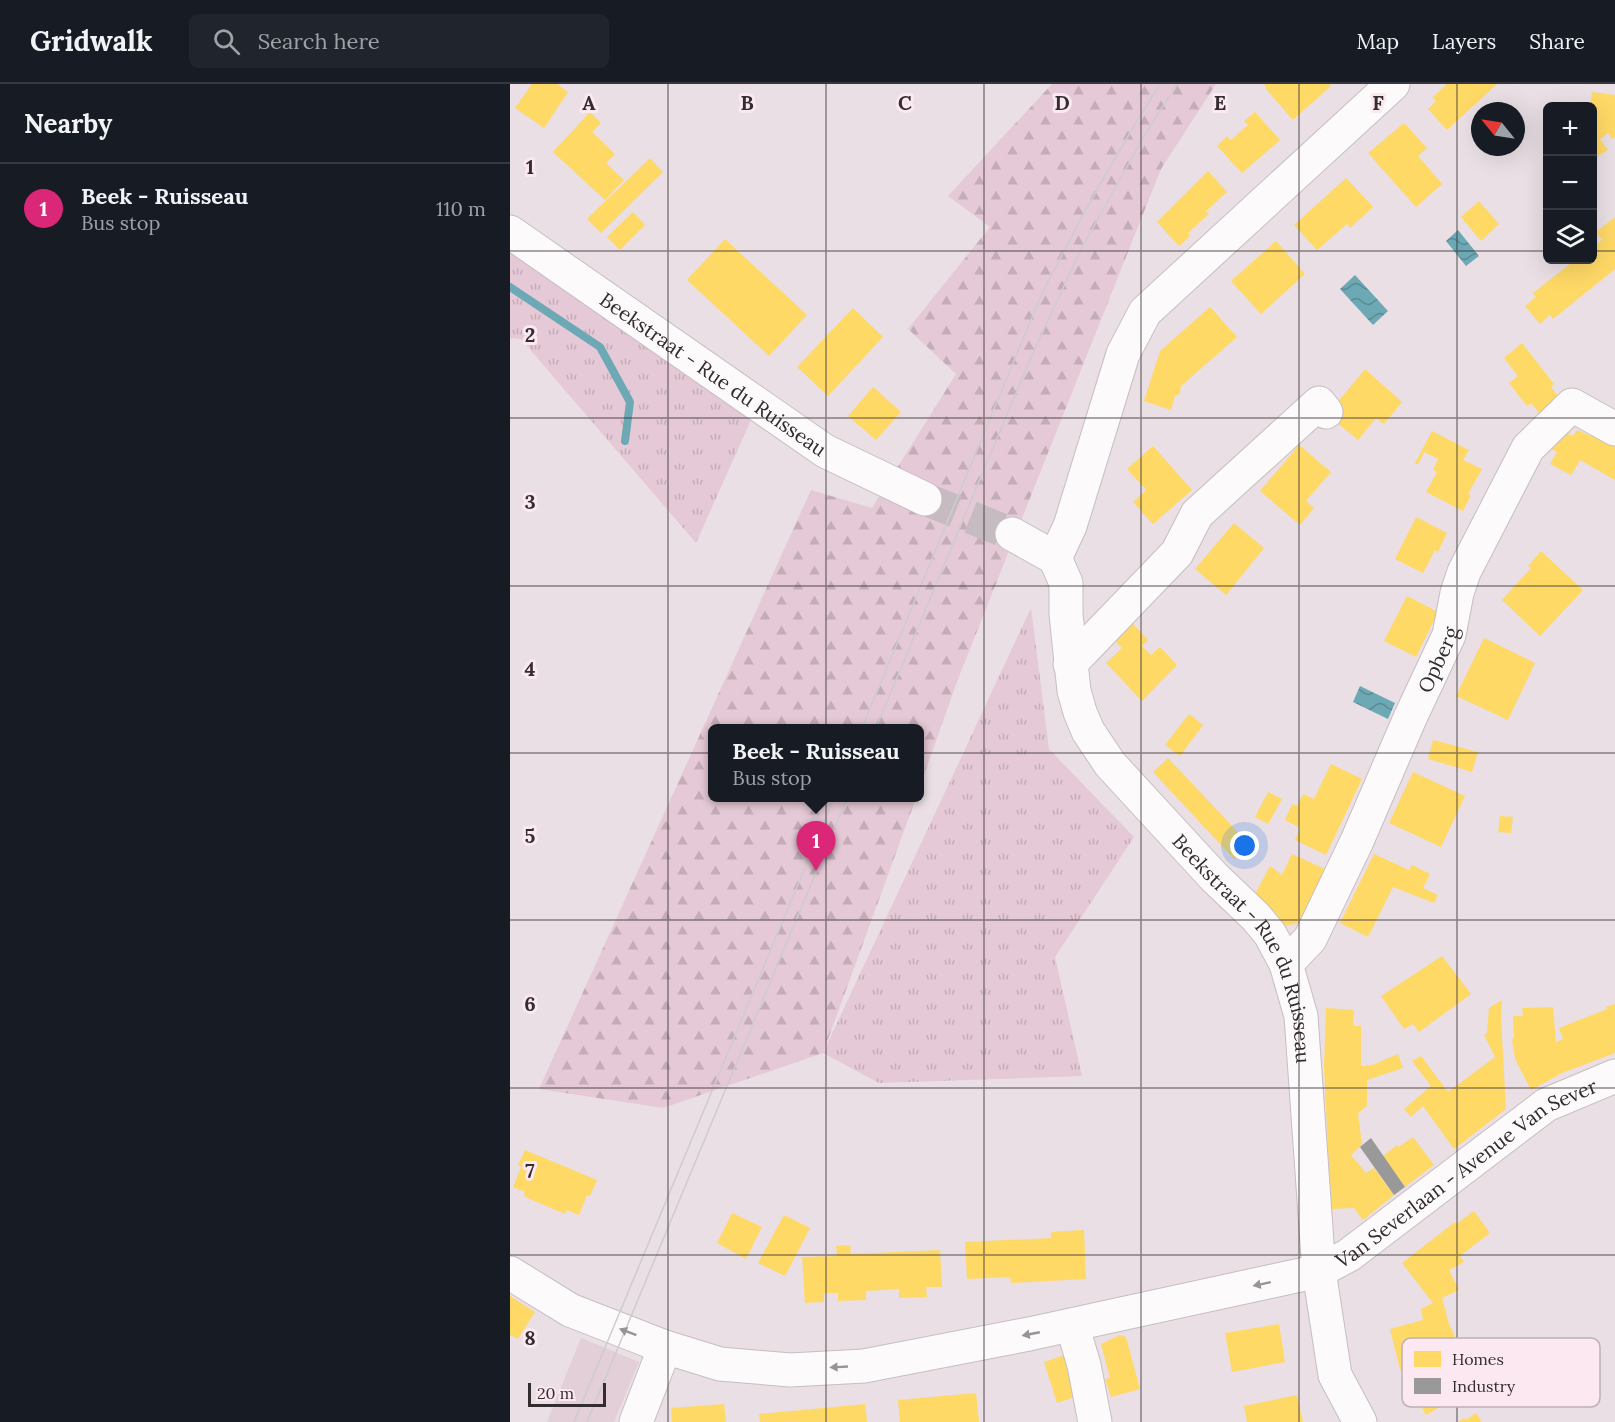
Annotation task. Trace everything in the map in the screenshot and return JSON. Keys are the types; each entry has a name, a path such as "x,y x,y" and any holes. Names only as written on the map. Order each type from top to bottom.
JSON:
{"street":[{"path":"1012,534 1055,558 1074,516 1124,354 1145,312 1393,84"},
{"name":"Beekstraat - Rue du Ruisseau","path":"510,232 825,451 925,499"},
{"path":"1070,664 1177,553 1197,514 1318,403 1326,412"},
{"name":"Opberg","path":"1286,964 1310,939 1357,841 1449,635 1457,593 1464,572 1528,448 1572,405 1615,429"},
{"name":"Beekstraat - Rue du Ruisseau","path":"1055,558 1066,583 1070,664 1080,712 1088,731 1110,764 1214,877 1256,917 1270,934 1286,964 1301,1016 1320,1271 1335,1376 1360,1422"},
{"name":"Van Severlaan - Avenue Van Sever","path":"510,1273 570,1310 665,1347 720,1364 790,1370 864,1366 1072,1325 1320,1271 1349,1255 1546,1105 1615,1076"},
{"path":"1072,1325 1084,1365 1095,1422"},
{"path":"636,1422 665,1347"}],"shaded area":[{"path":"581,1338 639,1362 614,1422 547,1422"}],"green space":[{"path":"1052,84 1216,84 1161,169 958,679 924,775 924,724 708,724 708,802 915,802 823,1053 663,1108 539,1089 811,490 872,508 956,374 908,329 990,227 948,196"},
{"path":"510,245 660,357 751,420 696,543 521,339 510,338"},
{"path":"1031,608 1049,749 1134,837 1055,957 1082,1076 879,1083 823,1053"}],"water":[{"path":"1458,230 1479,256 1466,266 1446,241"},
{"path":"1355,275 1388,311 1373,325 1340,289"},
{"path":"1360,686 1395,703 1388,719 1353,702"}],"building: Homes":[{"path":"532,84 557,84 568,92 544,128 515,108"},
{"path":"1264,84 1329,84 1331,86 1293,120"},
{"path":"1447,84 1497,84 1477,102 1471,102 1471,108 1447,130 1428,109 1436,101 1433,97"},
{"path":"1592,92 1615,95 1615,137 1612,139 1608,133 1600,139 1608,150 1597,157 1597,102 1591,102"},
{"path":"590,112 601,123 592,132 615,154 606,163 624,180 605,200 553,152"},
{"path":"1255,112 1280,140 1242,173 1217,146 1227,136 1231,140 1248,125 1244,121"},
{"path":"1404,123 1427,148 1418,156 1442,184 1416,207 1368,153"},
{"path":"650,158 663,172 601,233 587,219"},
{"path":"1208,171 1227,192 1206,211 1209,214 1188,233 1190,236 1179,246 1157,222"},
{"path":"1346,178 1373,207 1350,228 1347,224 1317,250 1294,225"},
{"path":"1479,201 1499,224 1481,241 1461,217"},
{"path":"633,212 645,225 620,250 607,237"},
{"path":"1615,217 1615,269 1553,319 1550,315 1540,324 1525,306 1536,297 1533,293 1570,264 1597,264 1597,244 1602,240 1597,231"},
{"path":"725,239 807,315 769,356 687,280"},
{"path":"1276,241 1305,274 1261,314 1231,281"},
{"path":"1210,307 1237,337 1181,386 1171,410 1144,401 1160,351"},
{"path":"853,308 883,337 828,396 797,367"},
{"path":"1522,343 1554,384 1551,387 1560,398 1540,414 1531,403 1527,406 1509,383 1518,376 1504,358"},
{"path":"1365,369 1402,402 1384,424 1376,418 1358,440 1327,415"},
{"path":"873,387 901,412 876,440 848,416"},
{"path":"1561,430 1573,436 1577,430 1591,436 1594,430 1615,442 1615,480 1580,460 1571,475 1550,464 1557,452 1551,449"},
{"path":"1432,431 1469,450 1463,460 1482,469 1468,494 1471,495 1463,511 1426,492 1437,472 1433,470 1438,459 1424,452 1418,465 1415,463"},
{"path":"1299,445 1331,472 1306,501 1314,508 1300,525 1260,491"},
{"path":"1153,446 1192,490 1153,524 1133,502 1146,490 1127,469"},
{"path":"1416,517 1447,533 1438,552 1435,550 1423,573 1395,559"},
{"path":"1234,523 1264,548 1226,595 1195,569"},
{"path":"1541,551 1583,590 1540,636 1502,600 1531,568 1528,566"},
{"path":"1407,596 1438,612 1416,657 1384,641"},
{"path":"1132,623 1148,640 1142,646 1151,655 1160,647 1177,665 1142,701 1106,663 1122,648 1114,640"},
{"path":"1484,638 1535,663 1508,720 1456,696"},
{"path":"1189,714 1203,725 1180,756 1165,745"},
{"path":"1433,740 1478,752 1472,772 1428,759"},
{"path":"1168,758 1249,844 1234,859 1153,772"},
{"path":"1331,764 1362,779 1326,855 1295,840 1300,828 1285,820 1292,804 1297,806 1303,794 1314,799"},
{"path":"1413,772 1465,796 1441,847 1389,823"},
{"path":"1268,792 1282,799 1268,824 1255,817"},
{"path":"1500,816 1513,817 1511,833 1498,832"},
{"path":"1292,854 1325,869 1303,923 1280,926 1254,896 1270,866 1282,875"},
{"path":"1374,854 1409,870 1412,865 1430,874 1423,888 1438,895 1434,903 1393,887 1368,937 1340,923"},
{"path":"1442,956 1471,994 1419,1032 1413,1024 1404,1029 1381,996"},
{"path":"1502,1000 1506,1109 1454,1149 1423,1106 1411,1117 1404,1109 1431,1086 1412,1061 1421,1056 1448,1092 1495,1057 1484,1035 1487,1033 1489,1008"},
{"path":"1615,1004 1615,1053 1562,1073 1531,1090 1515,1059 1512,1039 1514,1038 1513,1016 1523,1016 1522,1008 1553,1007 1556,1042 1563,1039 1559,1028"},
{"path":"1326,1008 1354,1010 1353,1026 1361,1026 1361,1066 1372,1065 1398,1054 1403,1068 1367,1080 1367,1106 1358,1113 1362,1145 1351,1155 1366,1173 1374,1168 1394,1195 1363,1220 1354,1208 1331,1209 1324,1067"},
{"path":"1413,1137 1434,1165 1405,1187 1383,1156 1397,1145 1399,1147"},
{"path":"525,1150 597,1180 590,1196 587,1195 579,1215 567,1210 565,1214 524,1196 525,1192 513,1187 521,1167 518,1165"},
{"path":"1474,1211 1490,1233 1460,1256 1464,1262 1449,1270 1459,1290 1442,1298 1455,1337 1402,1338 1402,1373 1390,1329 1423,1320 1421,1309 1433,1303 1402,1263 1455,1222 1456,1224"},
{"path":"732,1213 762,1227 746,1259 717,1243"},
{"path":"784,1215 810,1228 785,1276 758,1263"},
{"path":"1084,1230 1086,1279 1011,1283 1010,1277 967,1279 965,1242 1051,1238 1051,1232"},
{"path":"850,1245 851,1254 940,1250 942,1287 926,1287 927,1297 899,1298 899,1289 866,1291 866,1300 838,1301 838,1293 824,1293 824,1302 805,1303 802,1257 837,1256 836,1246"},
{"path":"510,1296 535,1312 518,1339 510,1335"},
{"path":"1279,1324 1285,1362 1232,1372 1225,1333"},
{"path":"1120,1335 1126,1337 1140,1389 1111,1397 1105,1379 1110,1378 1101,1344"},
{"path":"1071,1353 1083,1394 1057,1403 1044,1362"},
{"path":"976,1393 979,1422 900,1422 898,1400"},
{"path":"1297,1395 1303,1422 1247,1422 1244,1406"},
{"path":"724,1404 726,1422 672,1422 671,1408"},
{"path":"865,1404 867,1422 760,1422 759,1414"},
{"path":"1421,1407 1440,1407 1426,1415"},
{"path":"1476,1413 1482,1422 1457,1422 1464,1418 1466,1420"}],"building: Industry":[{"path":"1371,1138 1405,1187 1394,1195 1360,1147"}],"waterway":[{"path":"510,287 600,347 630,402 625,441"}],"tunnel":[{"path":"925,499 1012,534"}],"tram line":[{"path":"864,724 1040,298 1097,190 1160,84"},
{"path":"878,724 1029,362 1079,253 1144,136 1177,84"},
{"path":"574,1422 832,802"},
{"path":"587,1422 845,802"}],"place":[{"name":"Beek - Ruisseau","path":"816,871"}]}
